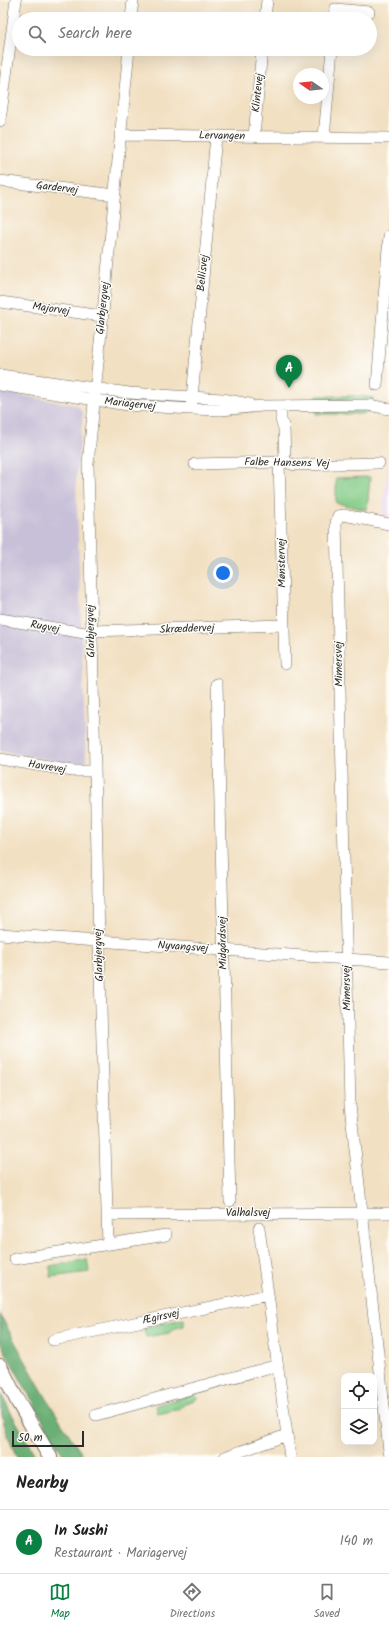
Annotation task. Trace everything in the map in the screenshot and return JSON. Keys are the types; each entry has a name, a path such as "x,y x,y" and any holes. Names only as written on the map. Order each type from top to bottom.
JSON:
{"main road":[{"path":"0,1366 18,1402 50,1457"}],"street":[{"path":"14,12 16,0"},
{"path":"132,12 133,0"},
{"path":"266,12 267,0"},
{"path":"335,12 335,9 369,12"},
{"path":"0,121 12,30"},
{"name":"Glarbjergvej","path":"107,1215 98,941 88,464 128,56"},
{"name":"Klintevej","path":"254,136 261,56"},
{"path":"324,137 331,56"},
{"name":"Lervangen","path":"120,135 389,138"},
{"name":"Bellisvej","path":"190,410 216,136"},
{"name":"Gardervej","path":"0,181 115,195"},
{"path":"377,385 389,236"},
{"name":"Majorvej","path":"0,302 102,316"},
{"name":"Mariagervej","path":"0,375 95,388 226,400 262,406"},
{"name":"Mariagervej","path":"0,385 94,400 190,410 221,410 262,406 369,405 389,401"},
{"name":"Mariagervej","path":"369,405 389,409"},
{"name":"Mønstervej","path":"281,414 284,428 282,462 285,664"},
{"name":"Falbe Hansens Vej","path":"195,464 282,462 295,465 379,463"},
{"name":"Mimersvej","path":"389,524 344,515 338,516 336,523 350,1105 389,1451"},
{"name":"Rugvej","path":"0,619 91,633"},
{"name":"Skræddervej","path":"91,633 284,625"},
{"name":"Midgårdsvej","path":"217,684 230,1201"},
{"name":"Havrevej","path":"0,759 73,771 94,771"},
{"name":"Nyvangsvej","path":"0,934 389,962"},
{"name":"Valhalsvej","path":"107,1215 389,1213"},
{"path":"107,1215 108,1244"},
{"path":"259,1228 290,1457"},
{"path":"15,1259 166,1235"},
{"name":"Ægirsvej","path":"53,1340 268,1295"},
{"path":"96,1415 278,1365"},
{"path":"225,1457 287,1435"}],"shaded area":[{"path":"0,392 77,405 83,413 76,479 86,766 0,751"},
{"path":"389,458 389,516 382,515"}],"green space":[{"path":"316,396 359,396 374,398 372,400 316,400"},
{"path":"366,410 375,412 360,414 316,414 316,411"},
{"path":"370,477 367,510 336,503 336,478"},
{"path":"87,1259 89,1272 51,1277 50,1266"},
{"path":"0,1314 61,1423 84,1457 65,1457 54,1440 0,1342"},
{"path":"184,1319 184,1326 175,1328 169,1333 146,1337 144,1327"},
{"path":"0,1393 36,1457 17,1457 5,1426 1,1410"},
{"path":"196,1394 197,1399 186,1403 180,1409 158,1414 156,1405"}],"place":[{"name":"In Sushi","path":"289,388"}]}
